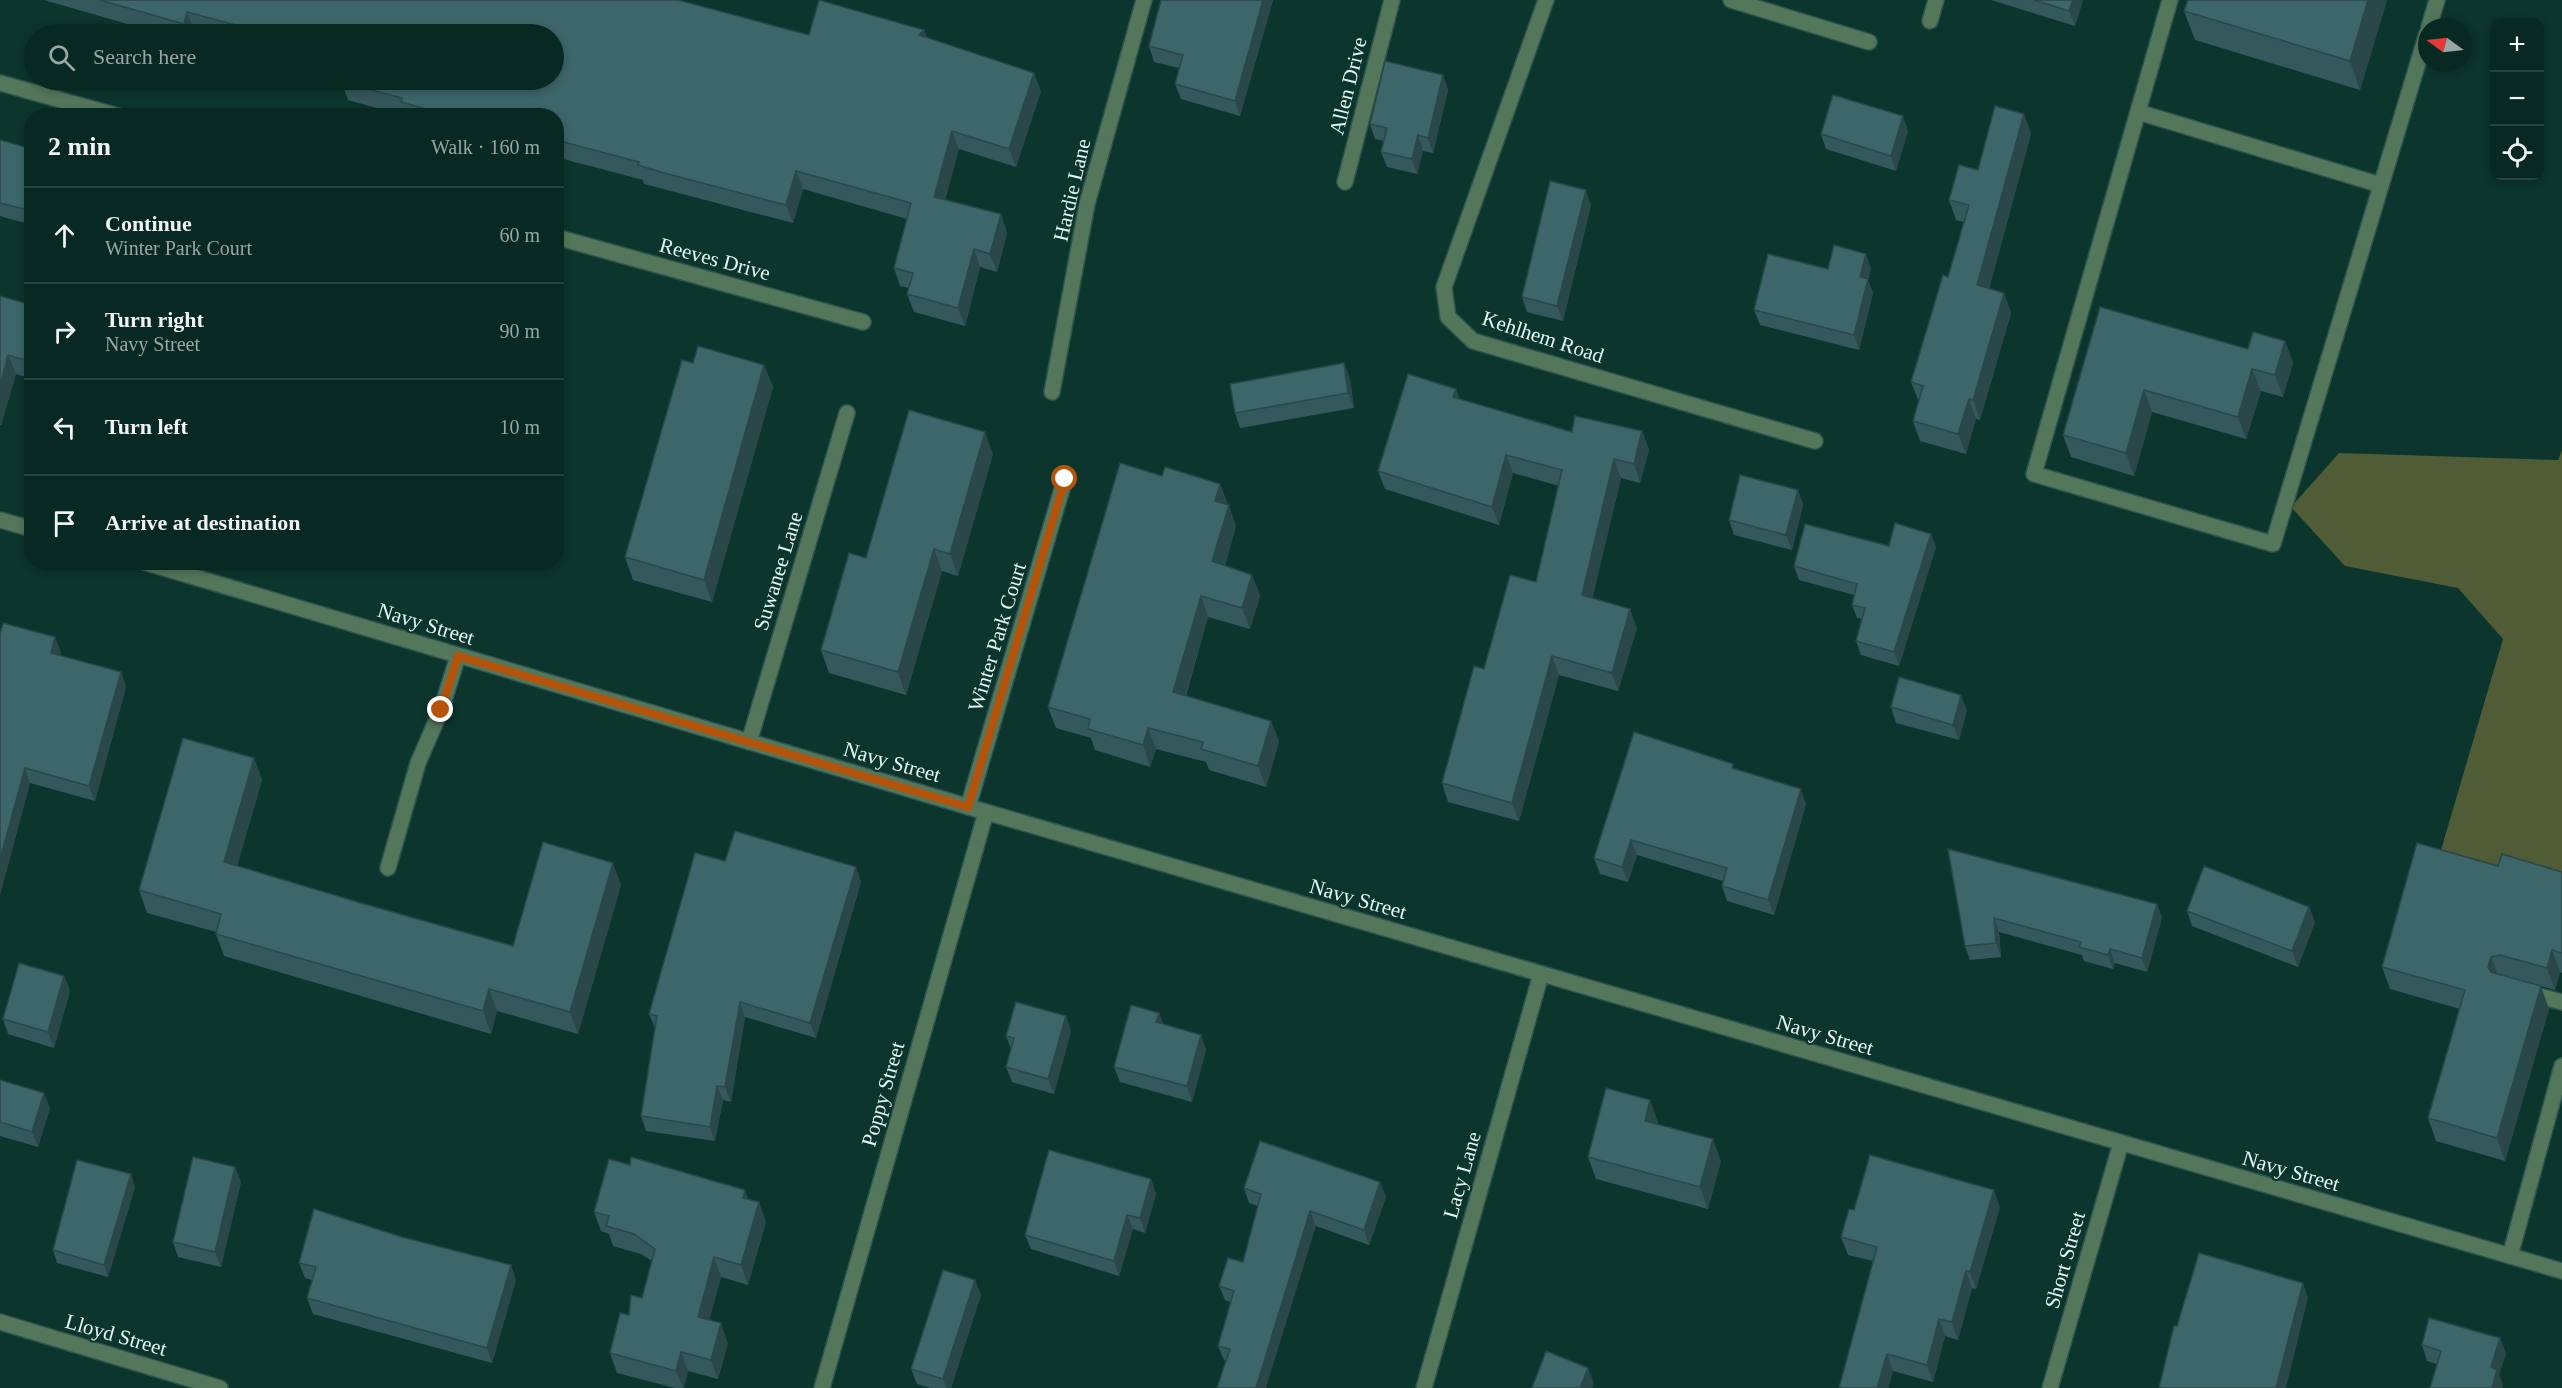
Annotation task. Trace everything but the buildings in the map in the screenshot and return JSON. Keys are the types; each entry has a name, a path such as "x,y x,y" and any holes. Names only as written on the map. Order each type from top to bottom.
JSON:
{"street":[{"name":"Hardie Lane","path":"1052,392 1087,204 1144,0"},
{"name":"Allen Drive","path":"1345,182 1392,0"},
{"name":"Kehlhem Road","path":"1546,0 1444,287 1448,317 1473,341 1815,441"},
{"path":"1731,0 1869,42"},
{"path":"1930,21 1936,0"},
{"path":"2170,0 2034,474 2273,544 2418,63"},
{"path":"2432,18 2437,0"},
{"path":"0,82 24,89"},
{"path":"28,90 90,108"},
{"path":"2138,112 2381,185"},
{"name":"Reeves Drive","path":"564,239 863,322"},
{"name":"Suwanee Lane","path":"749,742 847,413"},
{"name":"Winter Park Court","path":"968,807 1065,479"},
{"path":"0,520 24,527"},
{"name":"Navy Street","path":"171,570 968,807 2562,1271"},
{"path":"388,868 418,763 441,710 458,656"},
{"name":"Poppy Street","path":"822,1388 986,812"},
{"name":"Lacy Lane","path":"1424,1388 1541,974"},
{"path":"2517,990 2562,1002"},
{"path":"2510,1256 2562,1066"},
{"name":"Short Street","path":"2050,1388 2121,1143"},
{"name":"Lloyd Street","path":"0,1322 220,1388"}],"green space":[{"path":"2562,450 2562,887 2441,850 2503,639 2458,588 2345,566 2291,507 2339,453 2558,460"}],"route":[{"path":"441,710 458,656 968,807 1065,479"}]}
